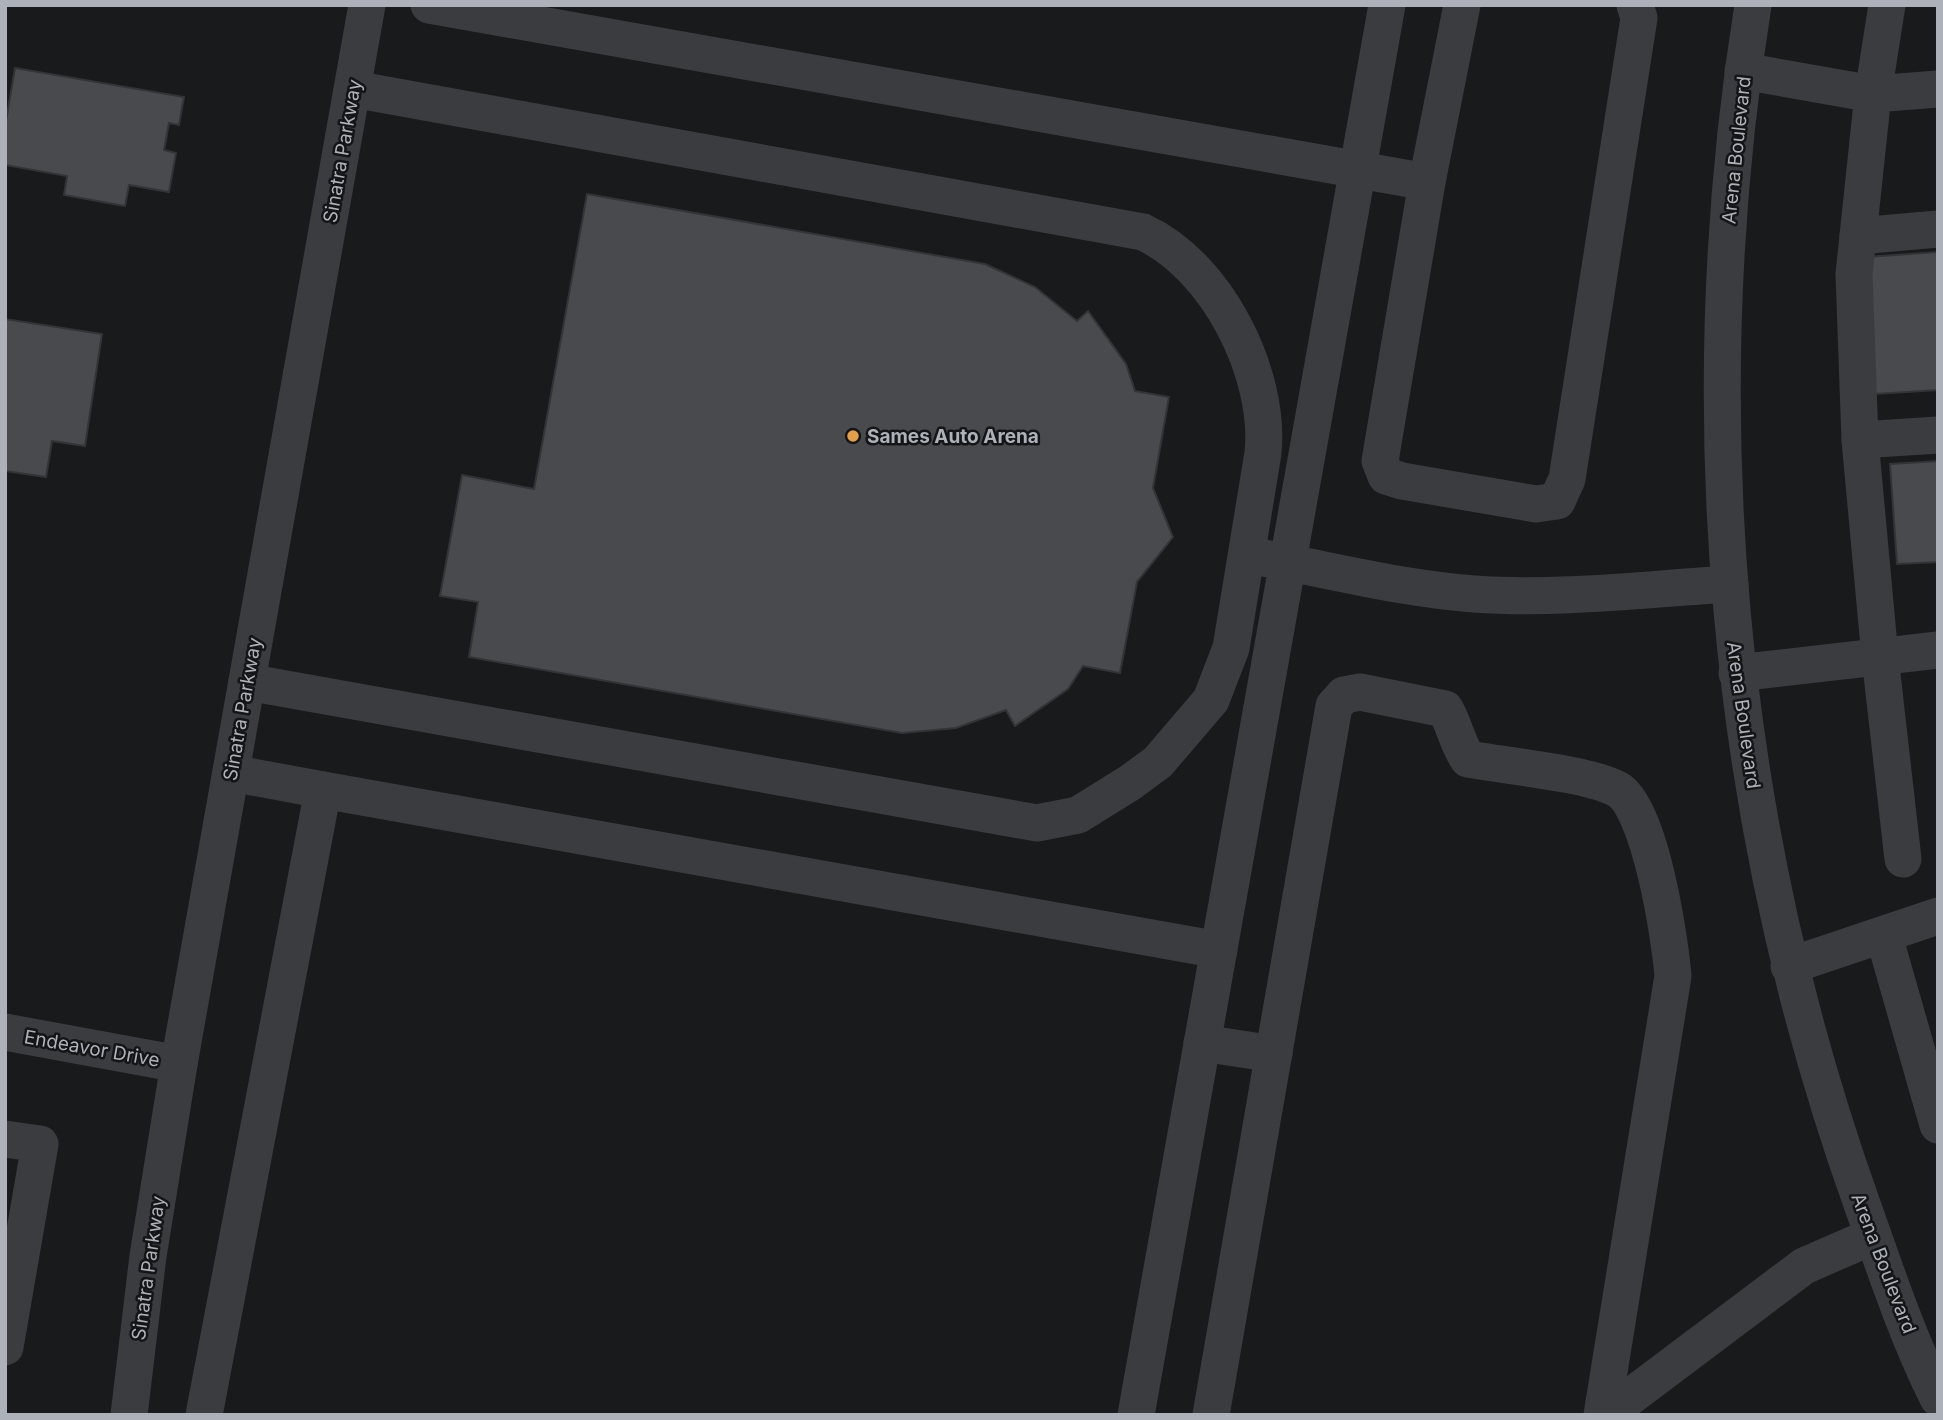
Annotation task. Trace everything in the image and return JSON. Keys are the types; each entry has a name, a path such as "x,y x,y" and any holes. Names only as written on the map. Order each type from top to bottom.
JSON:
{"street":[{"name":"Sinatra Parkway","path":"129,1415 148,1256 179,1064 367,5"},
{"path":"1136,1415 1387,5"},
{"path":"1462,5 1427,182 1380,461 1386,476 1402,481 1536,504 1557,501 1567,479 1639,18 1635,5"},
{"name":"Arena Boulevard","path":"1753,5 1728,214 1723,308 1723,484 1737,673 1756,801 1789,966 1840,1144 1873,1236 1937,1392"},
{"path":"1887,5 1873,94 1854,274 1860,440 1880,657 1903,859"},
{"path":"450,7 1427,182"},
{"path":"1743,71 1873,94 1938,89"},
{"path":"247,682 997,818 1037,823 1078,815 1158,762 1211,700 1231,648 1263,453 1265,430 1261,398 1246,349 1225,312 1185,260 1164,242 1143,232 353,89"},
{"path":"1858,236 1938,229"},
{"path":"1860,440 1938,435"},
{"path":"1246,555 1427,588 1475,594 1524,595 1730,584"},
{"path":"1737,673 1938,650"},
{"path":"1212,1415 1334,706 1344,695 1360,692 1445,709 1453,723 1456,742 1468,759 1577,778 1618,789 1640,817 1670,932 1673,976 1604,1415"},
{"path":"231,774 1219,950"},
{"path":"204,1415 323,790"},
{"path":"1789,966 1938,916"},
{"path":"1884,936 1938,1125"},
{"name":"Endeavor Drive","path":"5,1032 179,1064"},
{"path":"1202,1043 1274,1054"},
{"path":"5,1139 40,1144 5,1347"},
{"path":"1604,1415 1804,1266 1873,1236"}],"building":[{"path":"15,68 184,97 179,125 169,123 164,150 176,153 169,192 129,185 125,206 64,195 67,176 5,165 5,127"},
{"name":"Sames Auto Arena","path":"587,194 985,264 1035,287 1077,321 1088,311 1126,364 1135,391 1169,397 1153,488 1173,537 1137,582 1120,673 1083,666 1068,689 1015,726 1006,710 956,728 902,733 469,657 478,602 440,596 462,475 534,489"},
{"path":"1938,252 1938,390 1875,394 1866,257"},
{"path":"5,319 102,334 85,446 52,441 46,477 5,471"},
{"path":"1938,461 1938,562 1897,564 1890,464"}],"place":[{"name":"Sames Auto Arena","path":"853,436"}]}
